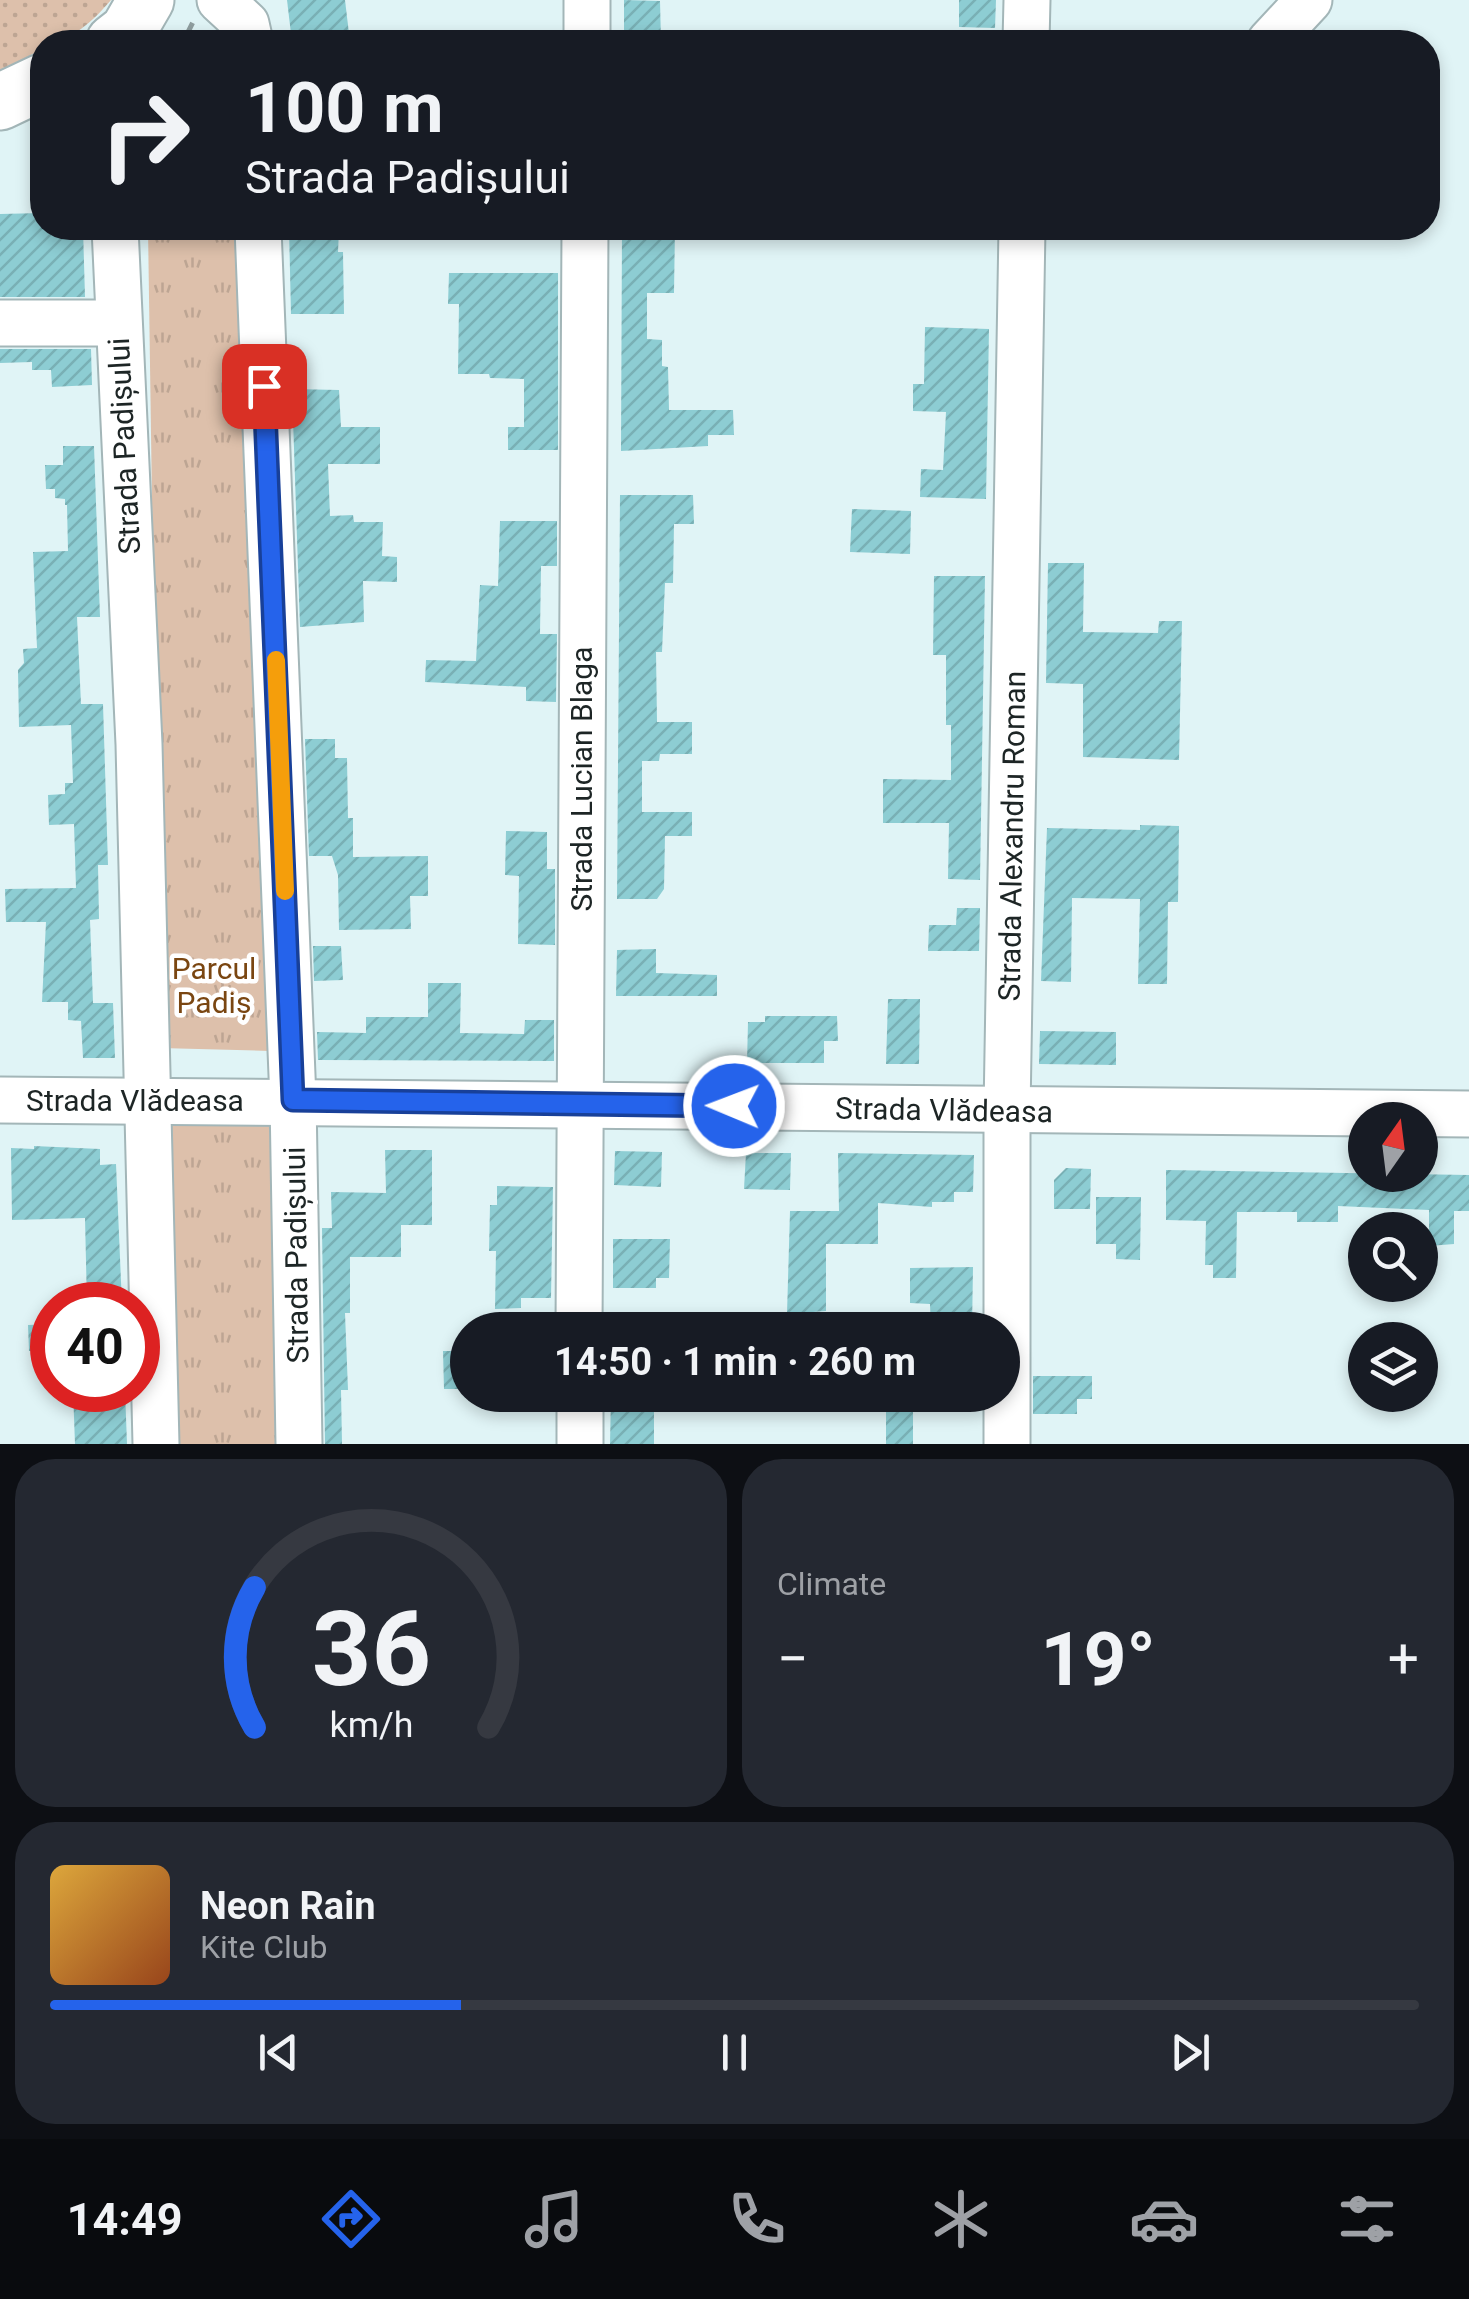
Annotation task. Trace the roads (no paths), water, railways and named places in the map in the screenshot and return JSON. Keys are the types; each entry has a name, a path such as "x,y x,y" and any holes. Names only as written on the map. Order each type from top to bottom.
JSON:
{"main road":[{"path":"129,30 146,0"},
{"path":"0,102 30,88"}],"street":[{"path":"220,0 246,24 247,30"},
{"path":"587,0 587,30"},
{"path":"1027,30 1028,0"},
{"path":"1281,30 1309,0"},
{"name":"Strada Padișului","path":"116,240 139,744 156,1444"},
{"name":"Strada Padișului","path":"258,240 293,1100 300,1444"},
{"name":"Strada Lucian Blaga","path":"580,1312 585,240"},
{"name":"Strada Alexandru Roman","path":"1007,1444 1007,1111 1022,240"},
{"path":"0,323 118,322"},
{"name":"Strada Vlădeasa","path":"0,1100 578,1102 1007,1111 1469,1114"},
{"path":"580,1412 580,1444"}],"park label":[{"name":"Parcul Padiș","path":"214,985"}]}
